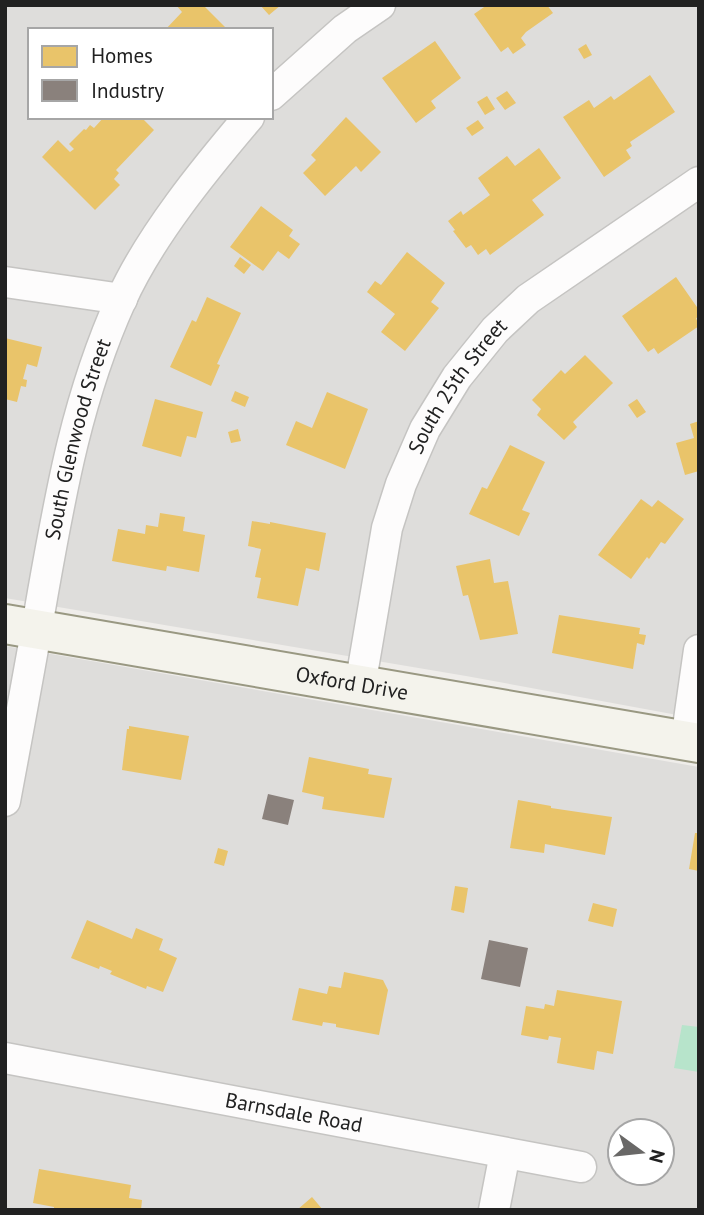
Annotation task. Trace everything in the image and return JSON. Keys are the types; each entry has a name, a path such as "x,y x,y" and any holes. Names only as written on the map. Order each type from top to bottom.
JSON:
{"main road":[{"name":"Oxford Drive","path":"21,627 692,742"}],"street":[{"path":"273,93 345,29 380,5"},
{"name":"South Glenwood Street","path":"5,801 21,627 92,371 122,299 173,213 247,119"},
{"name":"South 25th Street","path":"360,686 385,539 401,484 425,429 457,377 495,330 528,299 699,182"},
{"path":"5,282 122,299"},
{"path":"692,742 699,650"},
{"name":"Barnsdale Road","path":"5,1058 582,1167"},
{"path":"494,1210 505,1153"}],"shaded area":[{"path":"5,5 699,5 699,719 466,676 5,598"},
{"path":"5,646 699,767 699,1210 5,1210"}],"green space":[{"path":"682,1025 699,1027 699,1072 674,1068"}],"building: Homes":[{"path":"176,5 203,5 226,28 167,28 182,12"},
{"path":"260,5 281,5 269,15"},
{"path":"487,5 547,5 553,13 526,32 521,38 526,45 513,54 508,47 501,52 474,14"},
{"path":"435,41 461,78 431,101 436,108 416,123 382,78"},
{"path":"586,44 592,55 584,59 578,49"},
{"path":"650,75 675,112 630,142 632,146 626,150 631,158 604,177 563,117 589,100 594,108 611,96 614,100"},
{"path":"507,91 516,103 505,110 496,98"},
{"path":"487,96 495,109 485,115 477,102"},
{"path":"346,117 381,152 361,172 356,166 325,196 303,173 316,160 311,155"},
{"path":"102,119 143,119 154,130 116,170 119,173 114,179 120,185 95,210 42,157 58,140 70,152 74,149 69,144 84,129 90,125 94,128"},
{"path":"478,120 484,128 472,136 466,128"},
{"path":"539,148 561,178 532,200 544,215 490,255 486,249 478,255 471,245 466,248 448,221 461,211 463,215 490,195 478,178 507,156 515,166"},
{"path":"261,206 293,230 289,236 300,244 289,259 278,251 263,271 230,247"},
{"path":"407,252 445,283 431,302 439,308 405,351 381,332 395,314 367,292 375,281 381,285"},
{"path":"240,257 251,265 244,274 234,266"},
{"path":"676,277 699,310 699,317 696,318 699,326 658,354 654,348 648,352 622,316"},
{"path":"207,297 241,313 217,364 220,365 211,386 170,367 192,320 196,322"},
{"path":"5,338 42,347 37,367 27,364 23,379 27,380 26,387 21,386 17,402 5,399"},
{"path":"585,355 613,383 573,422 577,427 564,440 537,415 541,409 532,400 561,370 565,374"},
{"path":"235,391 249,397 245,407 231,401"},
{"path":"327,392 368,409 345,469 286,445 296,421 312,428"},
{"path":"155,399 203,412 196,438 187,436 181,457 142,446"},
{"path":"637,399 646,412 637,418 628,405"},
{"path":"699,421 699,471 685,475 676,443 694,438 690,424"},
{"path":"238,429 241,441 231,443 228,432"},
{"path":"510,445 545,462 522,510 530,513 519,536 469,514 482,487 487,489"},
{"path":"641,499 652,507 658,500 684,519 665,544 661,542 649,559 647,557 631,579 598,555"},
{"path":"160,513 185,517 183,531 205,535 199,572 167,566 166,571 112,561 118,529 145,534 146,525 158,527"},
{"path":"252,521 326,533 319,571 306,568 298,606 257,598 261,578 255,577 261,549 248,546"},
{"path":"490,559 494,583 508,581 518,634 480,640 468,595 463,596 456,566"},
{"path":"559,615 640,628 639,634 646,635 644,645 637,643 633,669 552,653"},
{"path":"129,726 189,736 181,780 122,770"},
{"path":"309,757 369,769 368,774 392,778 384,818 322,809 324,797 302,792"},
{"path":"518,800 612,817 605,855 545,844 544,853 510,848"},
{"path":"695,833 699,833 699,871 689,869"},
{"path":"218,848 228,851 224,866 214,863"},
{"path":"455,886 468,888 464,913 451,910"},
{"path":"593,903 617,909 613,927 588,921"},
{"path":"87,920 132,939 136,928 163,939 159,950 177,958 163,992 147,986 146,989 110,974 112,971 100,966 99,969 71,958"},
{"path":"344,972 383,980 388,990 379,1035 336,1027 336,1024 323,1022 322,1026 292,1020 299,988 327,994 329,986 341,988"},
{"path":"557,990 622,1001 613,1054 597,1051 594,1070 557,1063 561,1038 549,1036 548,1040 521,1035 526,1006 544,1009 545,1004 554,1006"},
{"path":"39,1169 131,1185 129,1198 142,1200 141,1210 54,1210 54,1207 33,1203"},
{"path":"312,1197 323,1210 297,1210"}],"building: Industry":[{"path":"268,794 294,800 288,825 262,819"},
{"path":"489,940 528,948 520,987 481,979"}]}
